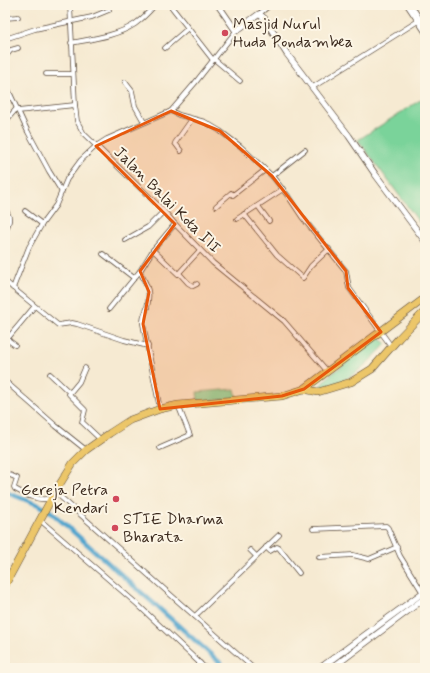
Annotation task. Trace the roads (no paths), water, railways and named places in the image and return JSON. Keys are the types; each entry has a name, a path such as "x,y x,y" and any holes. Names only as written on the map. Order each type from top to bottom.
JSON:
{"highway":[{"path":"5,585 52,497 73,463 86,450 129,417 178,405 282,396 304,389 425,298"},
{"path":"304,389 318,392 351,382 372,369 391,346 425,311"},
{"path":"315,381 318,392"}],"street":[{"name":"Jalan Balai Kota III","path":"70,5 75,105 77,121 84,134 164,212 200,250 230,277 284,321 328,372"},
{"path":"71,43 104,36 130,27 137,23 155,5"},
{"path":"170,5 187,29 214,59 240,81"},
{"path":"13,288 29,248 42,224 54,208 67,180 81,160 96,146 107,139 171,110 195,83 236,31 270,5"},
{"path":"407,5 425,32"},
{"path":"412,5 425,26"},
{"path":"220,6 236,31"},
{"path":"5,39 35,29 92,17 109,10"},
{"path":"259,14 264,18 287,54 313,87 425,241"},
{"path":"5,18 18,17"},
{"path":"313,87 418,21"},
{"path":"165,48 187,29"},
{"path":"5,57 11,50 18,48"},
{"path":"46,74 73,74"},
{"path":"125,82 132,91 135,106 144,122"},
{"path":"5,83 17,110 49,171 62,192"},
{"path":"5,122 17,110 75,105"},
{"path":"171,110 179,115 205,122 220,131 240,146 272,176 283,189 302,217 347,273 349,288 391,346"},
{"path":"181,151 175,143 192,119"},
{"path":"272,176 305,150"},
{"path":"216,206 231,193 233,195 265,170"},
{"path":"237,218 283,189"},
{"path":"258,206 270,221"},
{"path":"5,209 10,218 5,232"},
{"path":"25,211 42,224"},
{"path":"125,240 148,227 164,212"},
{"path":"244,214 277,255 303,278 312,266 329,249"},
{"path":"109,309 140,271 153,250 175,224"},
{"path":"153,250 189,284 193,286 197,284"},
{"path":"179,273 200,250"},
{"path":"103,254 134,278"},
{"path":"140,271 149,292 147,309 142,320 160,409"},
{"path":"5,282 58,325 72,323 78,324 124,340 148,346"},
{"path":"15,345 9,341 8,338 34,307"},
{"path":"69,392 79,382 85,368"},
{"path":"50,374 85,410 82,422 100,439"},
{"path":"5,381 86,450"},
{"path":"160,448 190,435 178,405"},
{"path":"5,473 17,478 14,487 15,489 39,499 52,497 195,616 252,668"},
{"path":"41,518 206,668"},
{"path":"313,528 386,526 390,530 400,556 424,594"},
{"path":"195,616 279,535"},
{"path":"266,547 270,551 278,547 280,548 299,573"},
{"path":"319,557 353,556 369,559 397,547"},
{"path":"250,550 256,556"},
{"path":"320,668 424,594"},
{"path":"332,668 424,594"},
{"path":"196,668 200,663"},
{"path":"5,664 10,668"}],"waterway":[{"path":"5,492 39,505 51,512 226,668"}],"place":[{"name":"Masjid Nurul Huda Pondambea","path":"225,33"},
{"name":"Gereja Petra Kendari","path":"116,499"},
{"name":"STIE Dharma Bharata","path":"115,528"}]}
